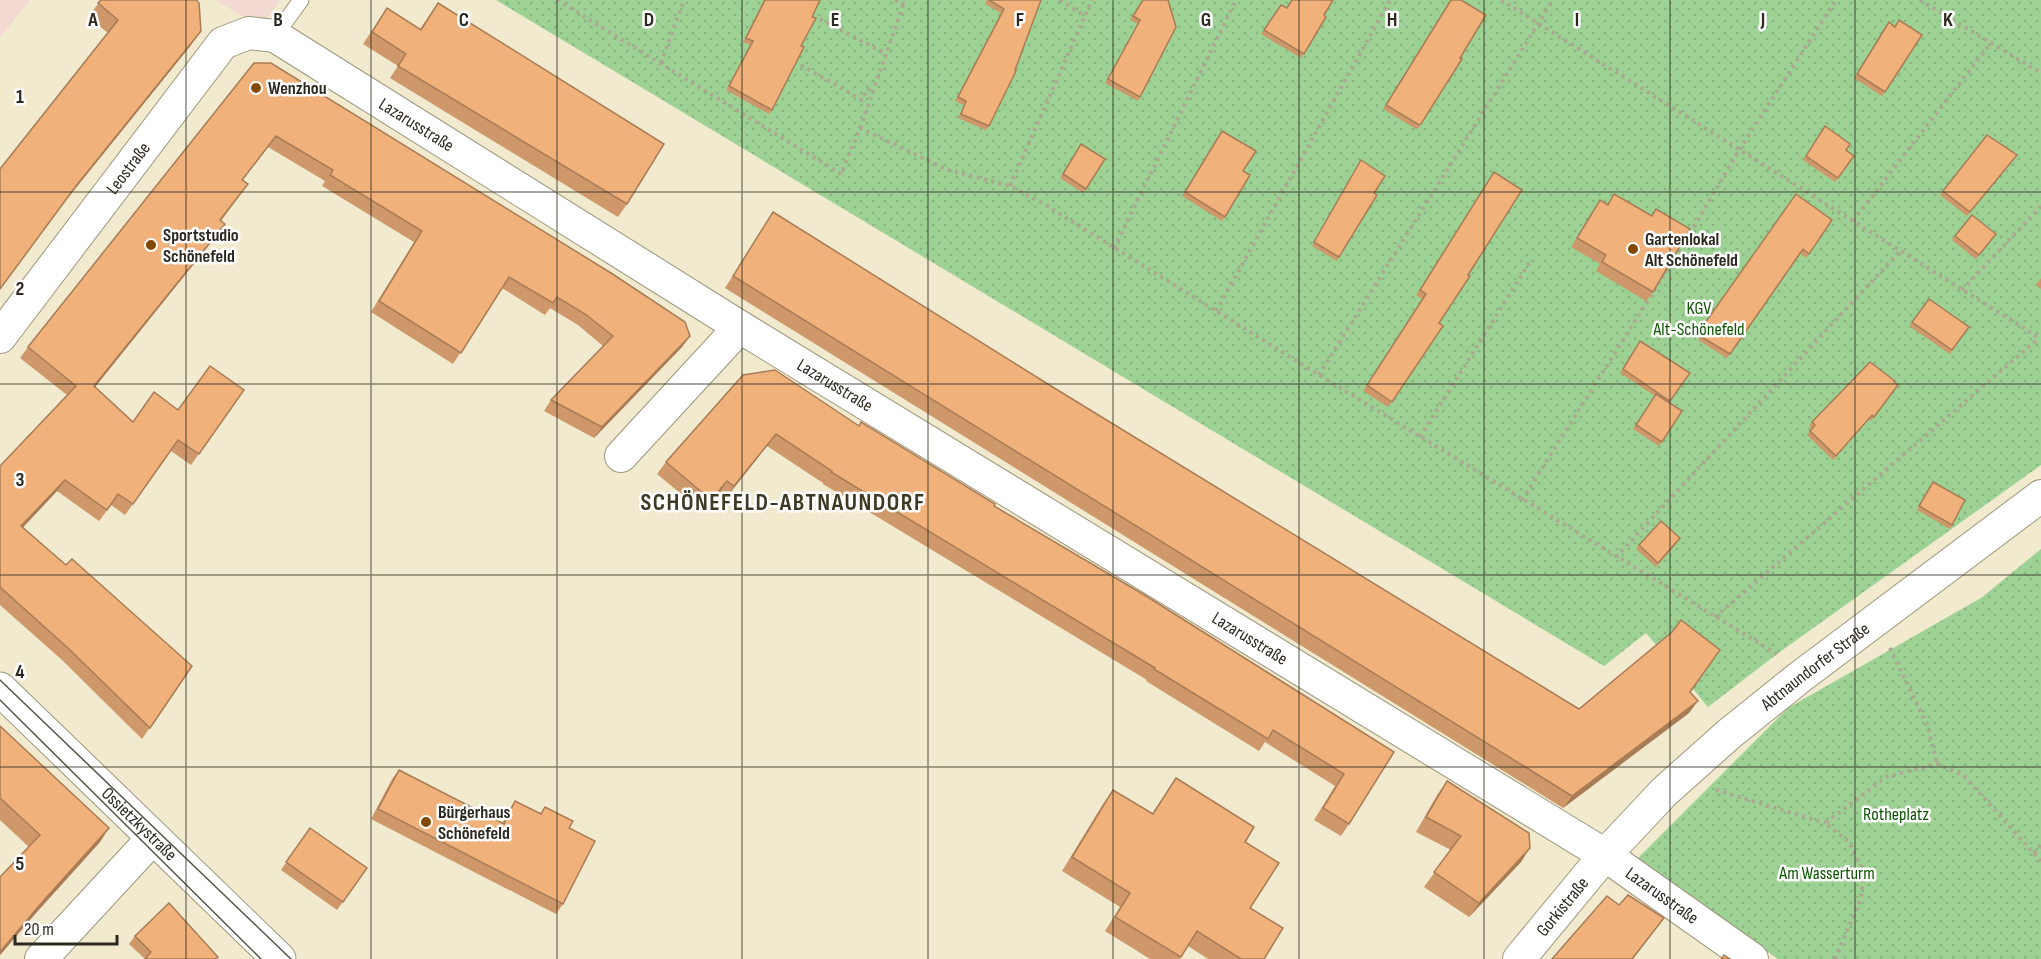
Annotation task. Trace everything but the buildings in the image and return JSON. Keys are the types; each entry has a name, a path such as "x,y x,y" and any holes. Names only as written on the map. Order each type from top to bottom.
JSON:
{"main road":[{"name":"Ossietzkystraße","path":"0,689 279,959"}],"street":[{"name":"Leostraße","path":"0,337 223,43 249,33 275,36"},
{"name":"Lazarusstraße","path":"275,36 740,327 1605,855 1752,959"},
{"path":"621,456 740,327"},
{"name":"Abtnaundorfer Straße","path":"1605,855 1678,779 1738,726 2041,495"},
{"path":"41,959 153,838"},
{"name":"Gorkistraße","path":"1519,959 1605,855"}],"lane":[{"path":"275,36 301,0"}],"path":[{"path":"557,0 841,174 860,128 904,2 895,0"},
{"path":"660,63 684,0"},
{"path":"1060,0 1085,16"},
{"path":"1010,186 1092,0"},
{"path":"1114,248 1236,0"},
{"path":"1216,311 1390,0"},
{"path":"1501,0 2040,339 1715,617"},
{"path":"1319,375 1553,0"},
{"path":"1522,500 1651,297 1739,150 1836,0"},
{"path":"1920,0 2041,73"},
{"path":"820,19 886,54"},
{"path":"1853,221 1991,43"},
{"path":"801,65 862,100 867,89 873,91"},
{"path":"860,128 948,170 1010,186 1044,204 1522,500 1777,654"},
{"path":"1962,290 2041,206"},
{"path":"1616,557 1900,251"},
{"path":"1420,437 1531,260"},
{"path":"1877,620 1928,727 1937,764"},
{"path":"1825,823 1886,777 1937,764 1963,775 2041,861"},
{"path":"1678,779 1825,823 1849,842 1864,873 1861,898 1835,959"},
{"path":"2034,853 2041,845"}],"shaded area":[{"path":"0,0 30,0 0,37"},
{"path":"216,0 280,0 260,28"}],"green space":[{"name":"KGV Alt-Schönefeld","path":"496,0 2041,0 2041,465 1777,654 1708,707 1646,633 1604,666"},
{"name":"Rotheplatz","path":"2041,549 2041,959 1778,959 1635,861 1788,708 1981,598"}],"tram line":[{"path":"0,680 291,959"},
{"path":"0,700 261,959"}],"place":[{"name":"Wenzhou","path":"256,88"},
{"name":"Sportstudio Schönefeld","path":"151,245"},
{"name":"Gartenlokal Alt Schönefeld","path":"1633,249"},
{"name":"Bürgerhaus Schönefeld","path":"426,822"}],"district":[{"name":"SCHÖNEFELD-ABTNAUNDORF","path":"783,502"}],"park label":[{"name":"Am Wasserturm","path":"1827,873"}]}
